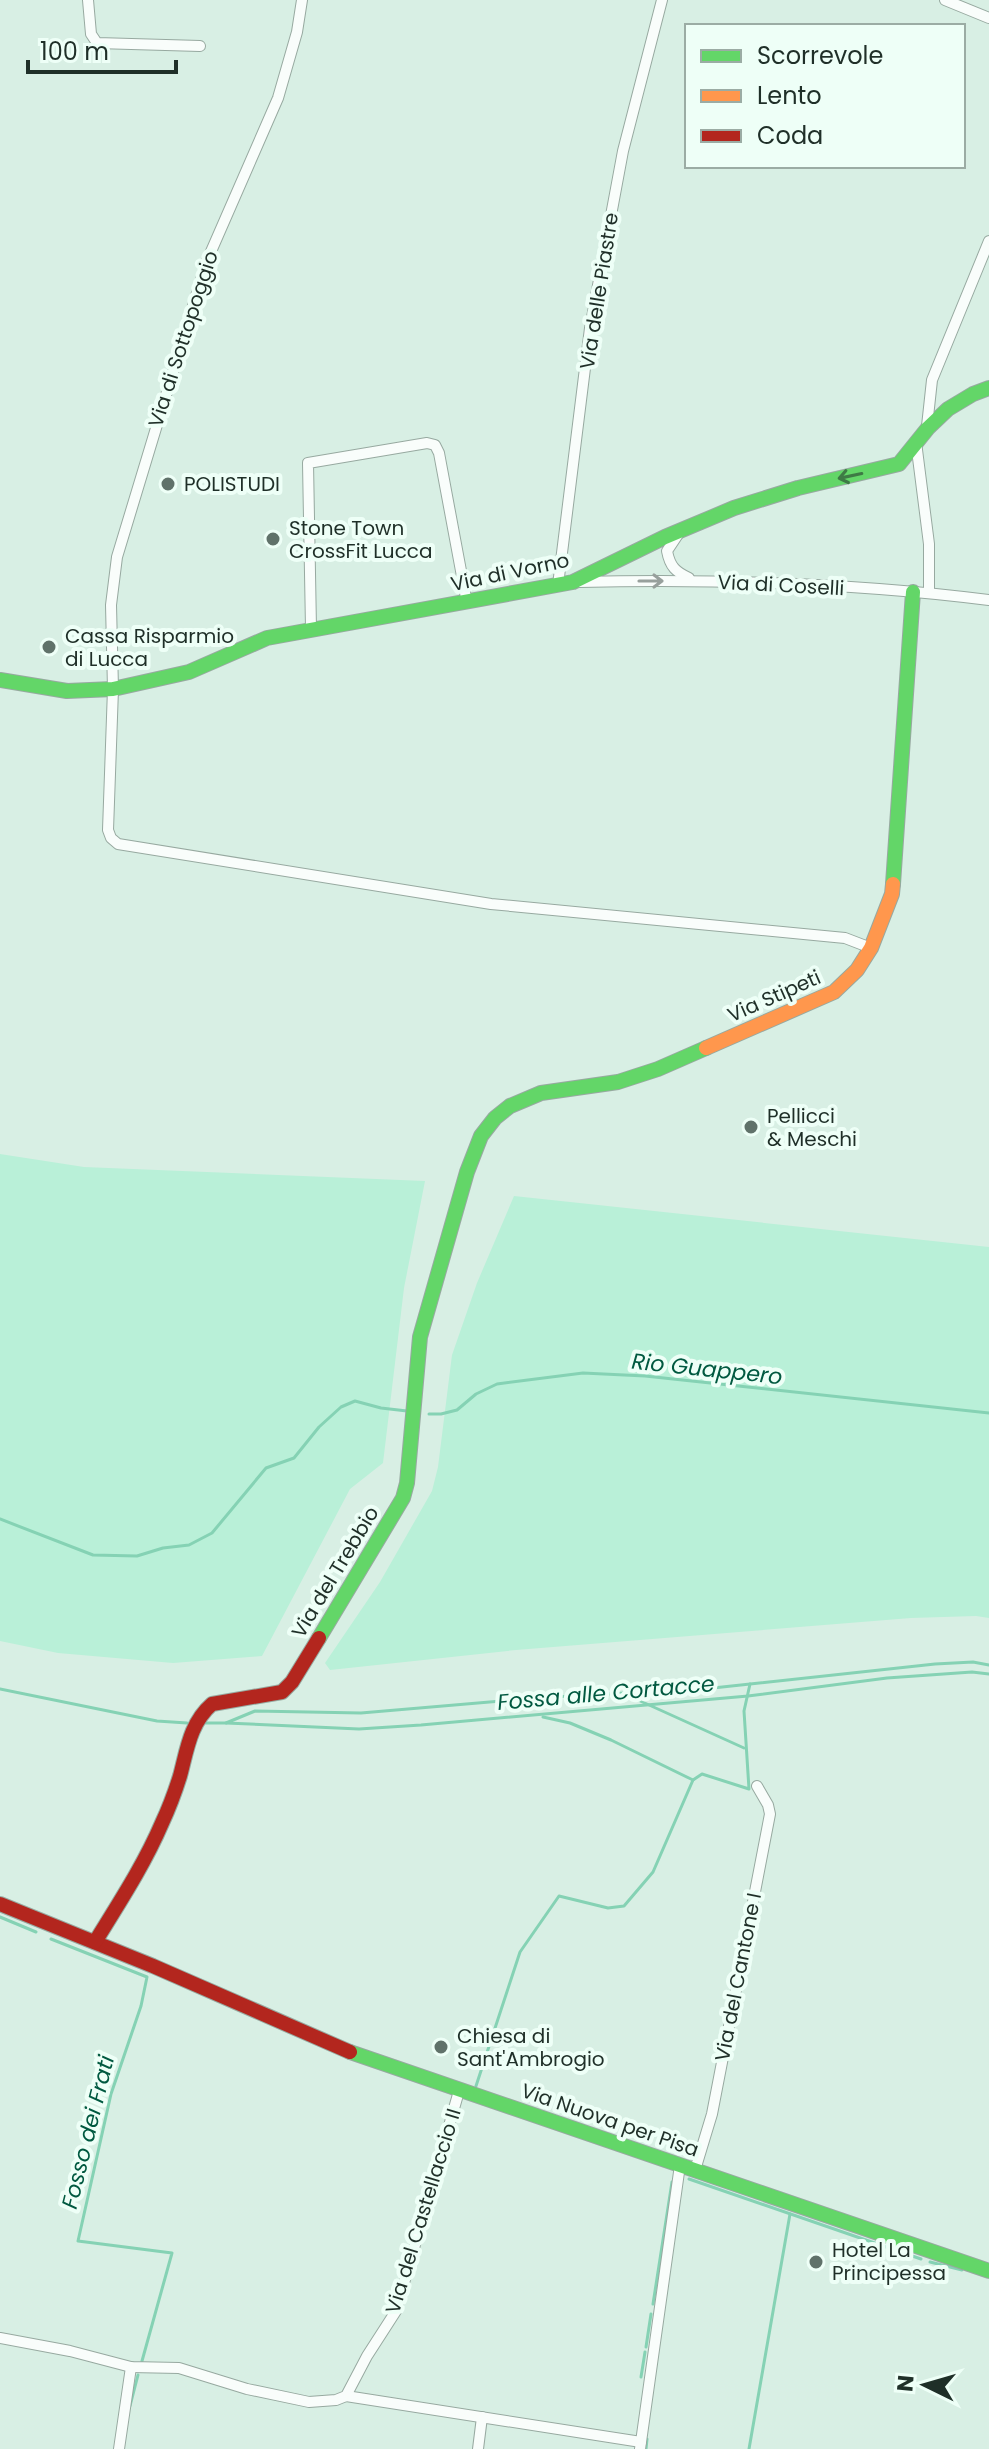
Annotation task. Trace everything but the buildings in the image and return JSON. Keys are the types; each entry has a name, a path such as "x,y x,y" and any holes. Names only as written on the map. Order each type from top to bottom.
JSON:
{"street":[{"path":"88,0 91,34 97,43 200,46"},
{"name":"Via di Sottopoggio","path":"302,0 297,32 278,98 206,263 122,533 111,605 113,689 108,830 111,838 118,844 491,904 845,938 871,948"},
{"name":"Via delle Piastre","path":"558,585 590,328 623,151 662,0"},
{"path":"945,0 989,18"},
{"path":"927,426 932,380 989,241"},
{"name":"Via di Vorno","path":"0,680 67,691 113,689 189,672 267,638 573,582 734,508 798,488 899,464 927,426 955,403 989,388"},
{"path":"916,442 929,544 929,592"},
{"path":"311,628 308,463 427,443 435,445 439,453 467,603"},
{"path":"680,531 667,551 669,563 676,572 694,581"},
{"name":"Via di Coselli","path":"573,582 694,581 929,592 989,600"},
{"name":"Via Stipeti","path":"481,1136 495,1118 510,1106 528,1098 541,1093 618,1082 658,1069 834,992 857,970 871,948 892,894 913,592"},
{"name":"Via del Trebbio","path":"95,1942 147,1856 203,1710 212,1704 282,1692 292,1682 403,1498 407,1483 420,1337 467,1172 481,1136"},
{"name":"Via del Cantone I","path":"640,2445 687,2168 712,2114 770,1814 757,1786"},
{"name":"Via Nuova per Pisa","path":"0,1904 364,2058 989,2271"},
{"name":"Via del Castellaccio II","path":"346,2396 396,2311 459,2091"},
{"path":"0,2338 70,2351 131,2367 179,2368 247,2389 309,2402 346,2396 640,2445"},
{"path":"119,2449 131,2367"},
{"path":"112,2449 125,2409"},
{"path":"478,2449 482,2417"}],"green space":[{"path":"0,1154 84,1167 425,1181 404,1288 383,1463 350,1489 262,1656 173,1663 58,1653 0,1641"},
{"path":"514,1196 989,1247 989,1618 911,1618 516,1650 330,1670 325,1663 380,1582 432,1491 438,1467 452,1355 477,1283"}],"waterway":[{"name":"Rio Guappero","path":"429,1414 457,1410 476,1394 497,1384 583,1373 645,1376 989,1413"},
{"name":"Rio Guappero","path":"0,1519 93,1555 137,1556 163,1548 189,1545 212,1533 266,1468 294,1458 319,1427 341,1407 355,1401 407,1411"},
{"path":"206,1723 226,1723 255,1711 361,1713 536,1698 713,1688 935,1664 973,1662 989,1665"},
{"name":"Fossa alle Cortacce","path":"226,1723 359,1729 748,1696 887,1678 972,1672 989,1674"},
{"path":"476,2086 520,1952 559,1896 608,1908 624,1906 653,1872 693,1780 702,1774 749,1789 744,1711 750,1684"},
{"path":"0,1689 157,1721 187,1723"},
{"path":"627,1695 744,1748"},
{"path":"543,1717 570,1723 611,1740 693,1780"},
{"name":"Fosso dei Frati","path":"0,1917 36,1932"},
{"name":"Fosso dei Frati","path":"51,1939 147,1977 141,2006 111,2094 78,2241 172,2253 142,2361"},
{"path":"689,2179 921,2259"},
{"path":"653,2304 672,2182"},
{"path":"749,2449 790,2214"},
{"path":"930,2262 962,2270"},
{"path":"646,2347 651,2314"},
{"path":"641,2377 645,2352"},
{"name":"Fosso dei Frati","path":"130,2406 138,2375"},
{"path":"646,2449 647,2439"}],"traffic: fast":[{"path":"0,680 67,691 113,689 189,672 267,638 573,582 665,537 734,508 798,488 899,464 948,409 989,388"},
{"path":"893,884 913,592"},
{"path":"319,1638 403,1498 407,1483 420,1337 467,1172 481,1136 495,1118 510,1106 541,1093 618,1082 706,1048"},
{"path":"350,2052 989,2271"}],"traffic: slow":[{"path":"706,1048 834,992 857,970 871,948 893,884"}],"traffic: jam":[{"path":"95,1942 155,1839 176,1788 190,1737 205,1711 212,1704 282,1692 292,1682 319,1638"},
{"path":"0,1904 153,1966 350,2052"}],"place":[{"name":"POLISTUDI","path":"168,484"},
{"name":"Stone Town CrossFit Lucca","path":"273,539"},
{"name":"Cassa Risparmio di Lucca","path":"49,647"},
{"name":"Pellicci & Meschi","path":"751,1127"},
{"name":"Chiesa di Sant'Ambrogio","path":"441,2047"},
{"name":"Hotel La Principessa","path":"816,2262"}]}
